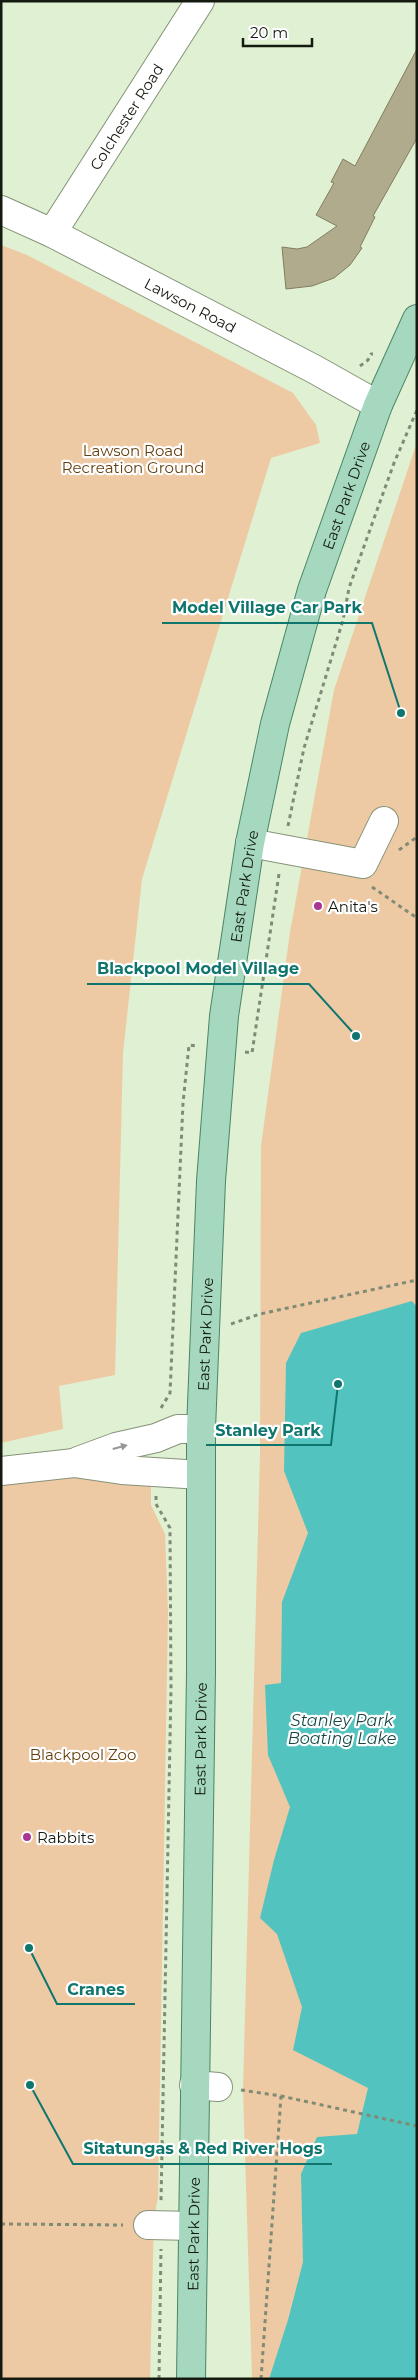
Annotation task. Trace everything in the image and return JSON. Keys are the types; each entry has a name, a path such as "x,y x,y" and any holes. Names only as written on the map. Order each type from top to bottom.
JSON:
{"main road":[{"name":"East Park Drive","path":"191,2379 193,2226 206,2086 201,1429 208,1228 224,1016 250,843 275,724 312,590 378,405 417,319"}],"street":[{"name":"Colchester Road","path":"52,233 200,1"},
{"name":"Lawson Road","path":"1,210 52,233 314,369 378,405"},
{"path":"250,843 363,864 384,821"},
{"path":"74,1463 116,1447 156,1438 178,1428 201,1429"},
{"path":"1,1471 74,1463 122,1470 201,1475"},
{"path":"157,2226 193,2226"}],"path":[{"path":"286,832 304,748 343,620 349,588 394,463 417,410"},
{"path":"252,1053 280,871"},
{"path":"368,884 417,918"},
{"name":"East Park Drive","path":"158,1414 170,1393 183,1103 189,1045"},
{"path":"240,1322 260,1314 417,1280"},
{"name":"East Park Drive","path":"156,1488 156,1504 170,1528 171,1688 157,2226 159,2379"},
{"path":"206,2086 281,2096 417,2126"},
{"path":"261,2379 281,2096"},
{"path":"1,2224 157,2226"}],"green space":[{"name":"Lawson Road Recreation Ground","path":"1,245 27,255 293,393 316,425 320,443 271,458 142,879 123,1053 115,1375 59,1386 63,1429 1,1443"},
{"path":"417,442 417,2379 252,2379 243,2090 260,1454 261,1146 290,932 334,690"},
{"name":"Blackpool Zoo","path":"1,1471 151,1472 151,1505 165,1534 168,1613 158,2197 154,2218 150,2379 1,2379"}],"water":[{"name":"Stanley Park Boating Lake","path":"412,1301 417,1307 417,2379 269,2379 288,2320 303,2262 301,2174 317,2137 357,2134 368,2088 293,2050 302,2007 277,1934 260,1918 274,1860 290,1807 268,1755 265,1685 281,1683 282,1602 308,1533 284,1471 286,1363 301,1333"}],"building":[{"path":"417,49 417,138 373,216 375,217 360,247 362,248 350,265 334,278 312,286 286,289 282,247 297,249 307,247 337,226 316,215 334,183 331,182 343,159 355,166"}],"place":[{"name":"Model Village Car Park","path":"401,713"},
{"name":"Anita's","path":"318,906"},
{"name":"Blackpool Model Village","path":"356,1036"},
{"name":"Stanley Park","path":"338,1384"},
{"name":"Rabbits","path":"27,1837"},
{"name":"Cranes","path":"29,1948"},
{"name":"Sitatungas & Red River Hogs","path":"30,2085"}]}
